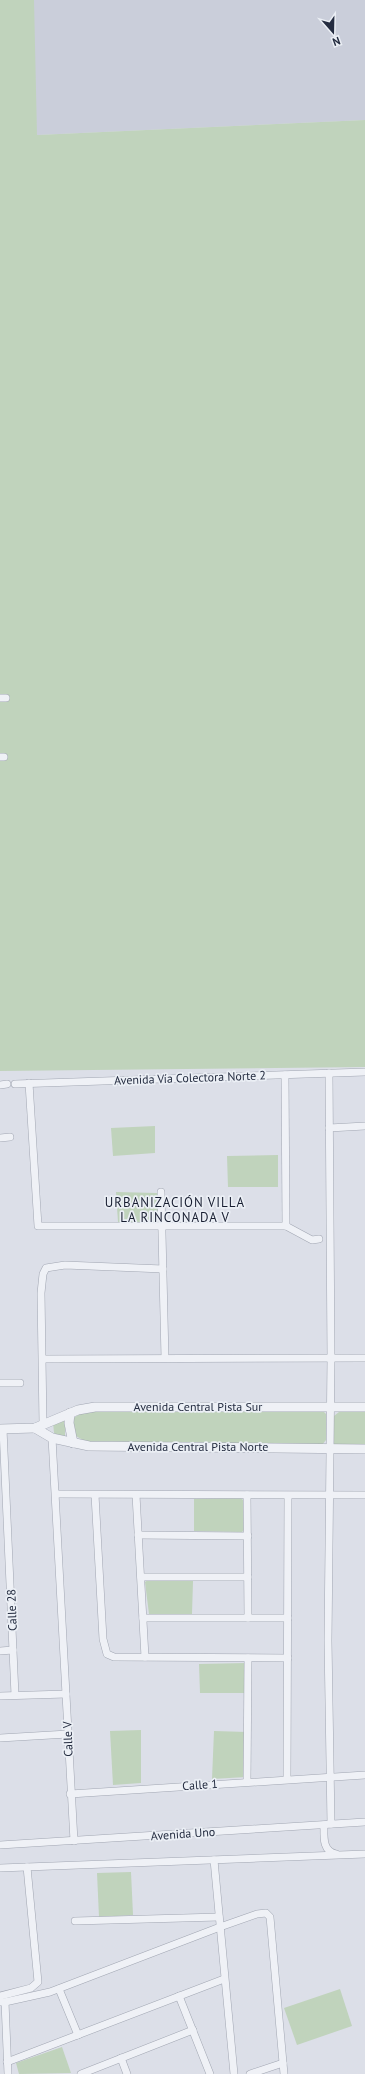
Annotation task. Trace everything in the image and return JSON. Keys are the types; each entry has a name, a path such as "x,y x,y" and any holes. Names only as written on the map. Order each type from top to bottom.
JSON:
{"street":[{"name":"Avenida Vía Colectora Norte 2","path":"7,1084 365,1072"},
{"path":"329,1073 331,1358 328,1495 331,1824"},
{"path":"285,1075 286,1226"},
{"path":"29,1083 38,1226 286,1226 312,1240 319,1239"},
{"path":"329,1128 365,1126"},
{"path":"0,1138 10,1137"},
{"path":"161,1192 165,1358"},
{"path":"1,1429 39,1426 43,1359 41,1293 43,1274 46,1268 65,1265 163,1269"},
{"path":"43,1359 365,1358"},
{"path":"0,1383 20,1383"},
{"name":"Avenida Central Pista Sur","path":"39,1426 70,1414 95,1407 365,1407"},
{"path":"70,1414 69,1429 73,1443"},
{"name":"Avenida Central Pista Norte","path":"39,1426 52,1438 89,1446 365,1449"},
{"name":"Calle 28","path":"1,1429 2,1478 8,1522 15,1695"},
{"name":"Calle V","path":"52,1438 70,1794 74,1841"},
{"path":"56,1494 365,1496"},
{"path":"95,1495 105,1651 107,1654 114,1657 288,1658"},
{"path":"136,1495 145,1657"},
{"path":"247,1495 248,1618"},
{"path":"287,1779 288,1496"},
{"path":"0,1522 8,1522"},
{"path":"138,1535 248,1536"},
{"path":"141,1577 248,1577"},
{"path":"143,1618 288,1618"},
{"path":"0,1651 13,1650"},
{"path":"247,1782 248,1658"},
{"path":"0,1696 66,1694"},
{"path":"0,1738 68,1734"},
{"name":"Calle 1","path":"70,1794 330,1776 365,1775"},
{"name":"Avenida Uno","path":"0,1845 365,1822"},
{"path":"324,1825 324,1845 332,1853 339,1855"},
{"path":"309,1856 324,1845"},
{"path":"0,1868 365,1854"},
{"path":"214,1860 234,2074"},
{"path":"22,1994 35,1986 38,1979 28,1867"},
{"path":"8,2074 2,2000 22,1994 59,1989 220,1927 260,1913 266,1913 270,1917 284,2074"},
{"path":"75,1921 219,1917"},
{"path":"7,2062 224,1979"},
{"path":"59,1989 78,2035"},
{"path":"179,1996 210,2074"},
{"path":"81,2074 192,2030"},
{"path":"121,2058 127,2074"},
{"path":"250,2074 283,2063"}],"shaded area":[{"path":"0,0 365,0 365,120 37,135"}],"green space":[{"path":"0,0 34,0 37,135 365,120 365,1067 0,1071"},
{"path":"155,1126 155,1153 113,1156 111,1128"},
{"path":"278,1155 278,1187 228,1187 227,1156"},
{"path":"116,1192 157,1193 158,1223 118,1222"},
{"path":"85,1411 323,1411 326,1414 326,1440 322,1445 90,1444 74,1435 71,1423 75,1417"},
{"path":"339,1412 365,1412 365,1446 338,1446 333,1444 334,1416"},
{"path":"65,1419 65,1438 54,1433 53,1422"},
{"path":"241,1498 244,1501 244,1530 242,1532 194,1531 194,1499"},
{"path":"148,1580 193,1581 192,1614 149,1614 145,1582"},
{"path":"246,1663 245,1693 200,1693 199,1664"},
{"path":"141,1730 141,1783 113,1785 110,1731"},
{"path":"214,1731 247,1732 246,1777 212,1779"},
{"path":"131,1872 133,1915 99,1917 97,1873"},
{"path":"340,1989 352,2026 297,2045 284,2008"},
{"path":"62,2047 71,2073 19,2074 16,2063"}],"district":[{"name":"URBANIZACIÓN VILLA LA RINCONADA V","path":"175,1210"}]}
